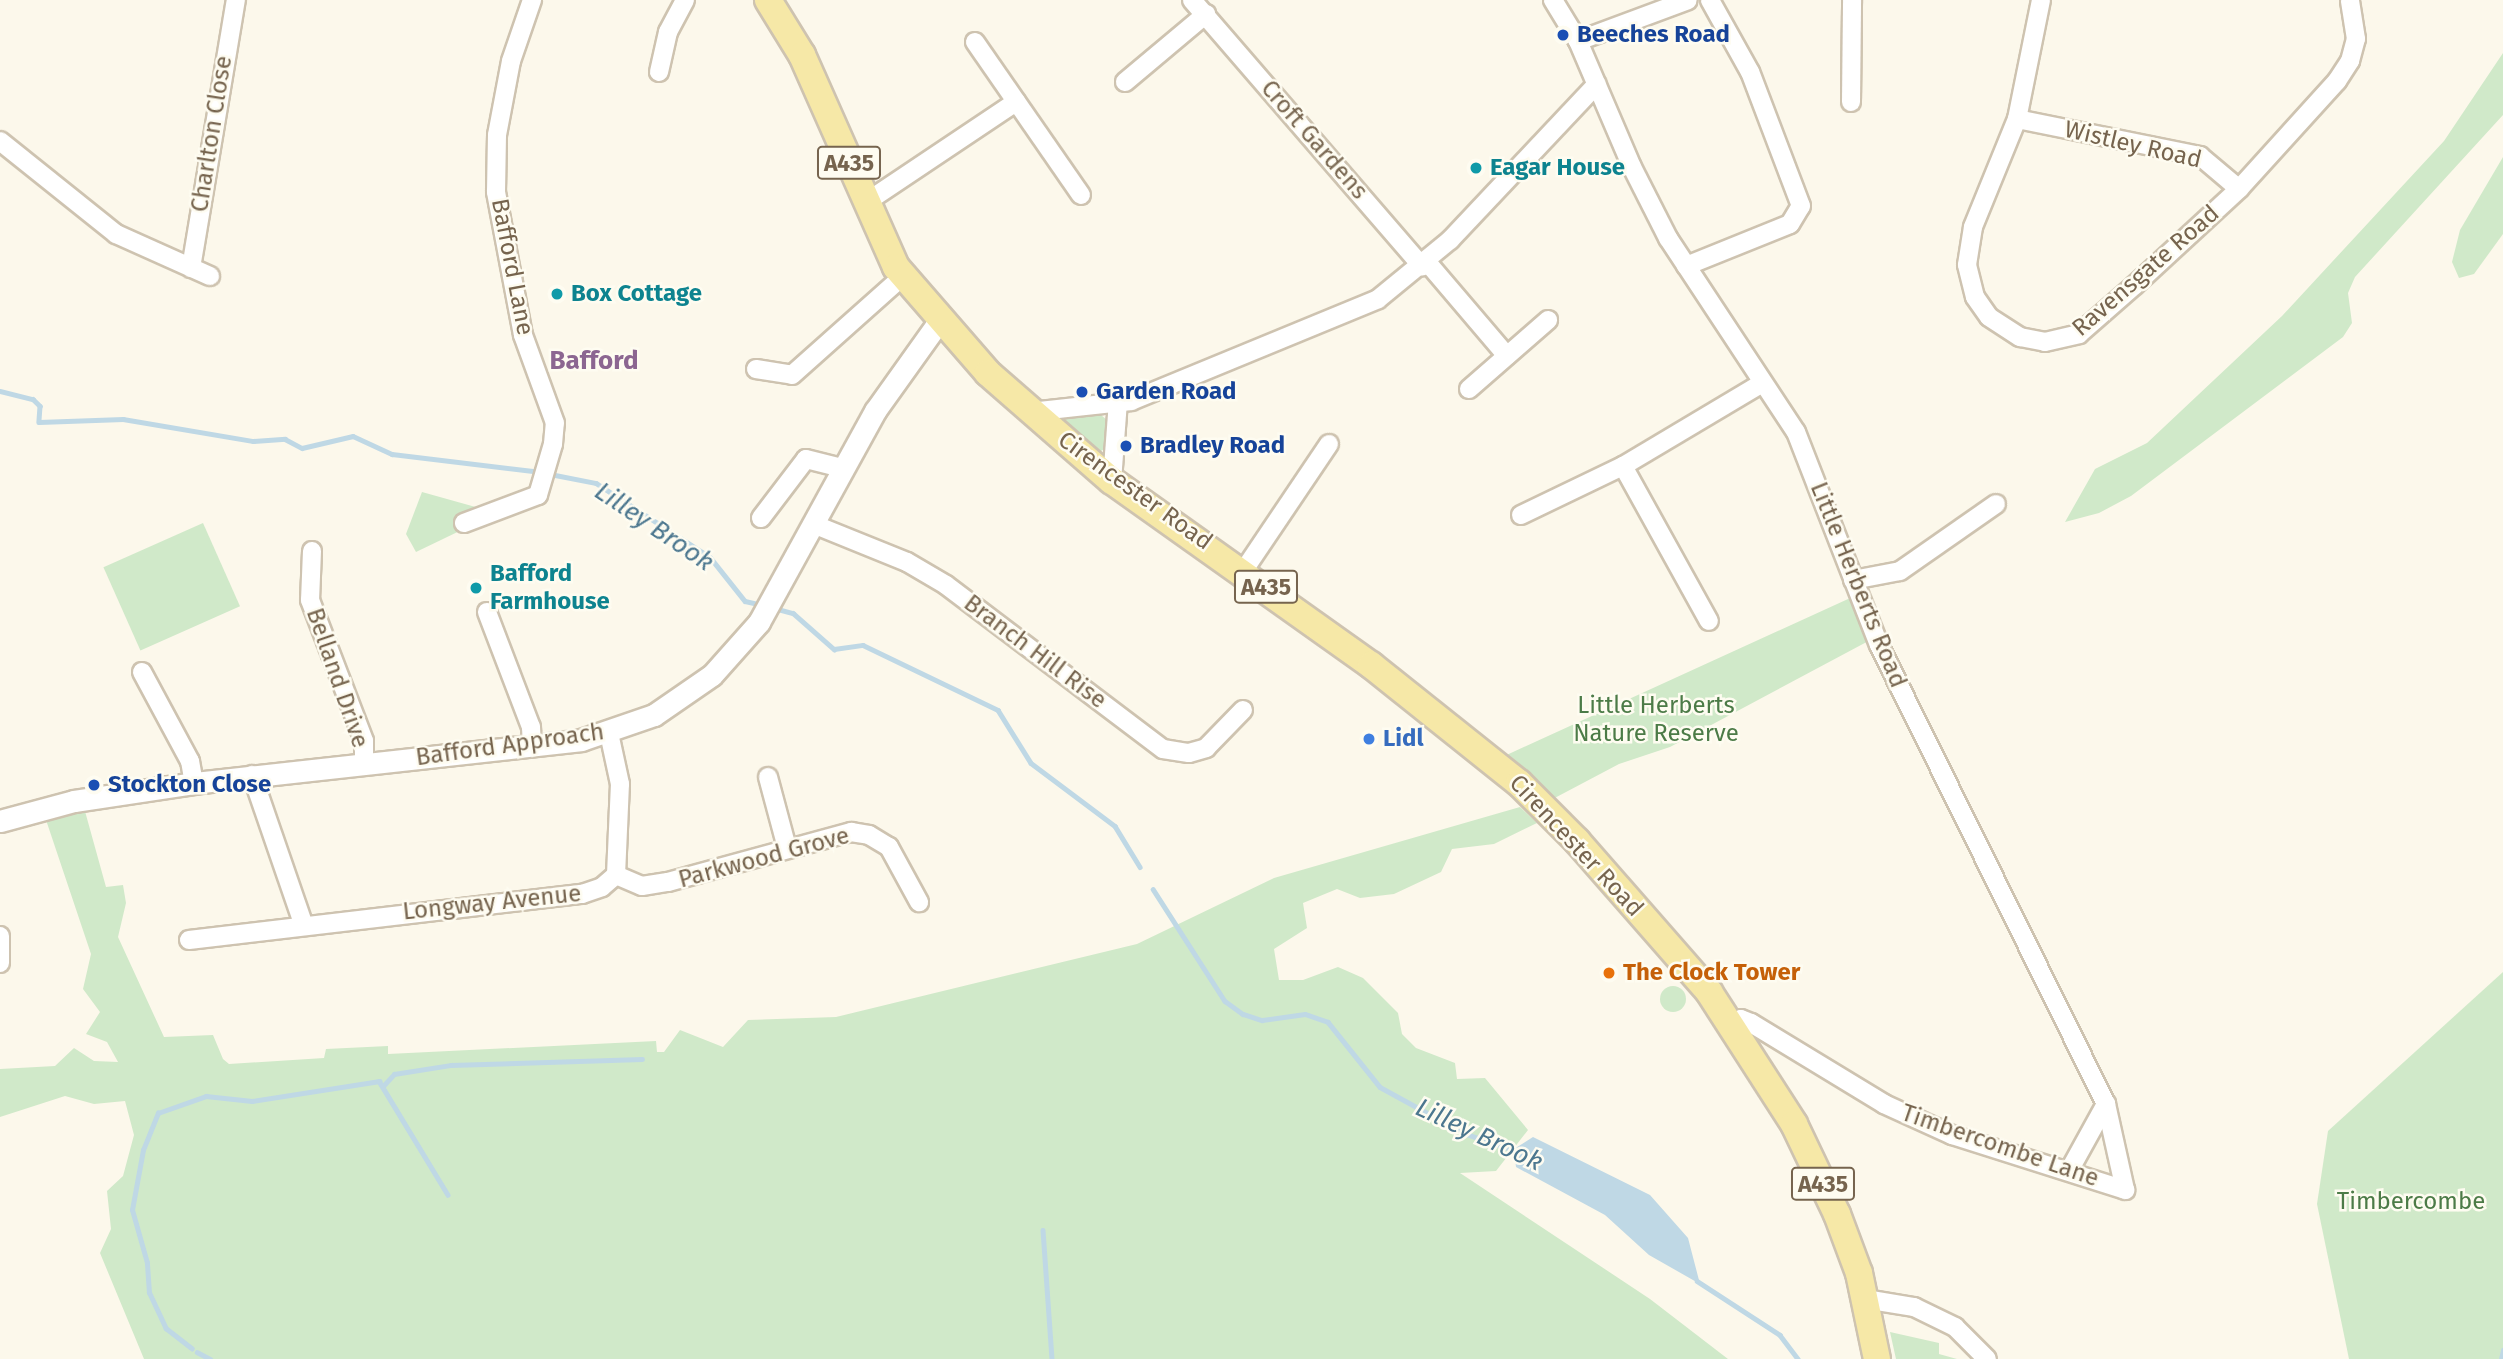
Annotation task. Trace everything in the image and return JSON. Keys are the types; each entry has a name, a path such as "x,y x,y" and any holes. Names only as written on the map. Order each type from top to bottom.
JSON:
{"main road":[{"name":"Cirencester Road","path":"768,0 802,55 865,203 902,276 940,320 1030,412 1112,481 1244,570 1499,766 1538,800 1682,960 1766,1075 1815,1167 1850,1246 1865,1299 1877,1359"}],"street":[{"name":"Charlton Close","path":"191,268 236,0"},
{"name":"Bafford Lane","path":"464,523 538,495 555,423 523,335 496,192 498,135 511,61 532,0"},
{"path":"659,72 668,32 685,0"},
{"name":"Croft Gardens","path":"1192,0 1203,7 1424,264"},
{"name":"Little Herberts Road","path":"1553,0 1578,41 1632,167 1685,266 1796,432 1879,645 2106,1104 2125,1190"},
{"path":"1578,41 1688,0"},
{"path":"1685,266 1790,224 1801,206 1750,72 1710,0"},
{"path":"1851,102 1852,0"},
{"name":"Ravensgate Road","path":"2041,0 2017,118 1973,227 1967,265 1981,307 1998,325 2020,337 2059,341 2079,334 2239,189 2344,72 2356,39 2350,0"},
{"path":"1125,82 1203,7"},
{"path":"975,42 1081,195"},
{"path":"1030,412 1141,397 1257,345 1359,310 1424,264 1597,84"},
{"path":"865,203 1016,102"},
{"name":"Wistley Road","path":"2017,118 2200,156 2239,189"},
{"path":"0,141 116,234 210,276"},
{"path":"1424,264 1507,356"},
{"path":"756,369 792,374 902,276"},
{"name":"Bafford Approach","path":"0,821 64,803 194,783 532,745 610,733 654,715 694,690 729,659 759,622 842,468 940,320"},
{"path":"1469,389 1548,320"},
{"path":"1521,515 1623,466 1762,383"},
{"path":"1112,481 1118,402"},
{"path":"1244,570 1329,444"},
{"path":"761,518 806,458 842,468"},
{"path":"1623,466 1709,621"},
{"path":"1853,580 1900,570 1996,504"},
{"name":"Branch Hill Rise","path":"813,524 907,562 946,585 1163,749 1189,753 1206,748 1243,710"},
{"name":"Belland Drive","path":"312,551 310,600 364,741 364,763"},
{"path":"487,612 531,727 532,745"},
{"path":"142,672 190,761 194,783"},
{"name":"Longway Avenue","path":"189,940 303,923 582,894 616,875 620,784 610,733"},
{"path":"252,775 303,923"},
{"path":"768,777 787,848"},
{"name":"Parkwood Grove","path":"616,875 642,886 668,882 850,832 869,835 889,847 919,902"},
{"path":"0,936 0,963"},
{"name":"Timbercombe Lane","path":"1731,1024 1741,1019 1751,1023 1836,1078 1940,1130 2125,1190"},
{"path":"2069,1171 2106,1104"},
{"path":"1865,1299 1913,1307 1945,1322 1987,1359"}],"green space":[{"path":"2503,53 2503,115 2355,277 2348,293 2352,323 2343,337 2131,496 2099,513 2065,522 2095,469 2147,443 2282,316 2444,141"},
{"path":"2503,157 2503,234 2474,274 2459,278 2452,262 2460,230"},
{"path":"1095,410 1107,420 1106,448 1096,454 1059,425 1060,417"},
{"path":"422,492 497,513 416,552 406,534"},
{"path":"203,523 240,606 140,650 103,567"},
{"name":"Little Herberts Nature Reserve","path":"1859,594 1876,637 1670,747 1619,764 1549,801 1500,758"},
{"path":"83,804 106,887 123,885 126,903 118,937 164,1037 213,1035 223,1059 229,1064 324,1058 326,1049 388,1046 388,1054 656,1041 657,1052 664,1052 680,1030 723,1047 748,1020 836,1017 1137,944 1274,878 1520,807 1537,823 1494,844 1452,849 1441,872 1394,894 1360,898 1337,889 1303,903 1307,928 1274,949 1279,980 1303,980 1338,967 1363,978 1398,1013 1402,1034 1416,1048 1455,1063 1457,1079 1485,1078 1528,1130 1496,1171 1460,1173 1650,1299 1728,1359 144,1359 100,1253 111,1229 107,1191 123,1176 134,1135 125,1101 94,1104 65,1096 0,1117 0,1069 55,1066 74,1048 94,1061 118,1062 107,1042 86,1034 100,1012 83,989 91,954 44,814"},
{"name":"Timbercombe","path":"2503,972 2503,1359 2349,1359 2317,1204 2328,1131"},
{"path":"1673,986 1682,990 1686,999 1682,1008 1673,1012 1664,1008 1660,999 1664,990"},
{"path":"1890,1332 1939,1343 1939,1354 1957,1359 1896,1359"}],"water":[{"path":"1533,1137 1650,1195 1688,1238 1700,1284 1649,1255 1605,1215 1516,1167 1514,1149"}],"waterway":[{"name":"Lilley Brook","path":"0,391 33,399 40,406 39,422 123,419 253,441 285,439 302,448 353,436 392,454 541,472"},
{"name":"Lilley Brook","path":"550,474 596,483 710,557 745,601 763,605"},
{"name":"Lilley Brook","path":"774,608 793,613 834,649 863,645 998,710 1031,763 1115,826 1140,867"},
{"name":"Lilley Brook","path":"1153,889 1225,1001 1243,1014 1262,1020 1305,1014 1328,1022 1380,1087 1466,1134 1516,1151"},
{"path":"383,1086 394,1074 451,1065 642,1059"},
{"path":"192,1349 166,1329 149,1293 147,1263 132,1210 143,1150 158,1113 206,1096 252,1101 379,1081 448,1195"},
{"path":"1043,1230 1052,1359"},
{"name":"Lilley Brook","path":"1697,1281 1780,1335 1798,1359"},
{"path":"2501,1359 2503,1350"},
{"path":"197,1352 210,1359"}],"place":[{"name":"Beeches Road","path":"1563,35"},
{"name":"Eagar House","path":"1476,168"},
{"name":"Box Cottage","path":"557,294"},
{"name":"Garden Road","path":"1082,392"},
{"name":"Bradley Road","path":"1126,446"},
{"name":"Bafford Farmhouse","path":"476,588"},
{"name":"Lidl","path":"1369,739"},
{"name":"Stockton Close","path":"94,785"},
{"name":"The Clock Tower","path":"1609,973"}],"district":[{"name":"Bafford","path":"594,361"}]}
